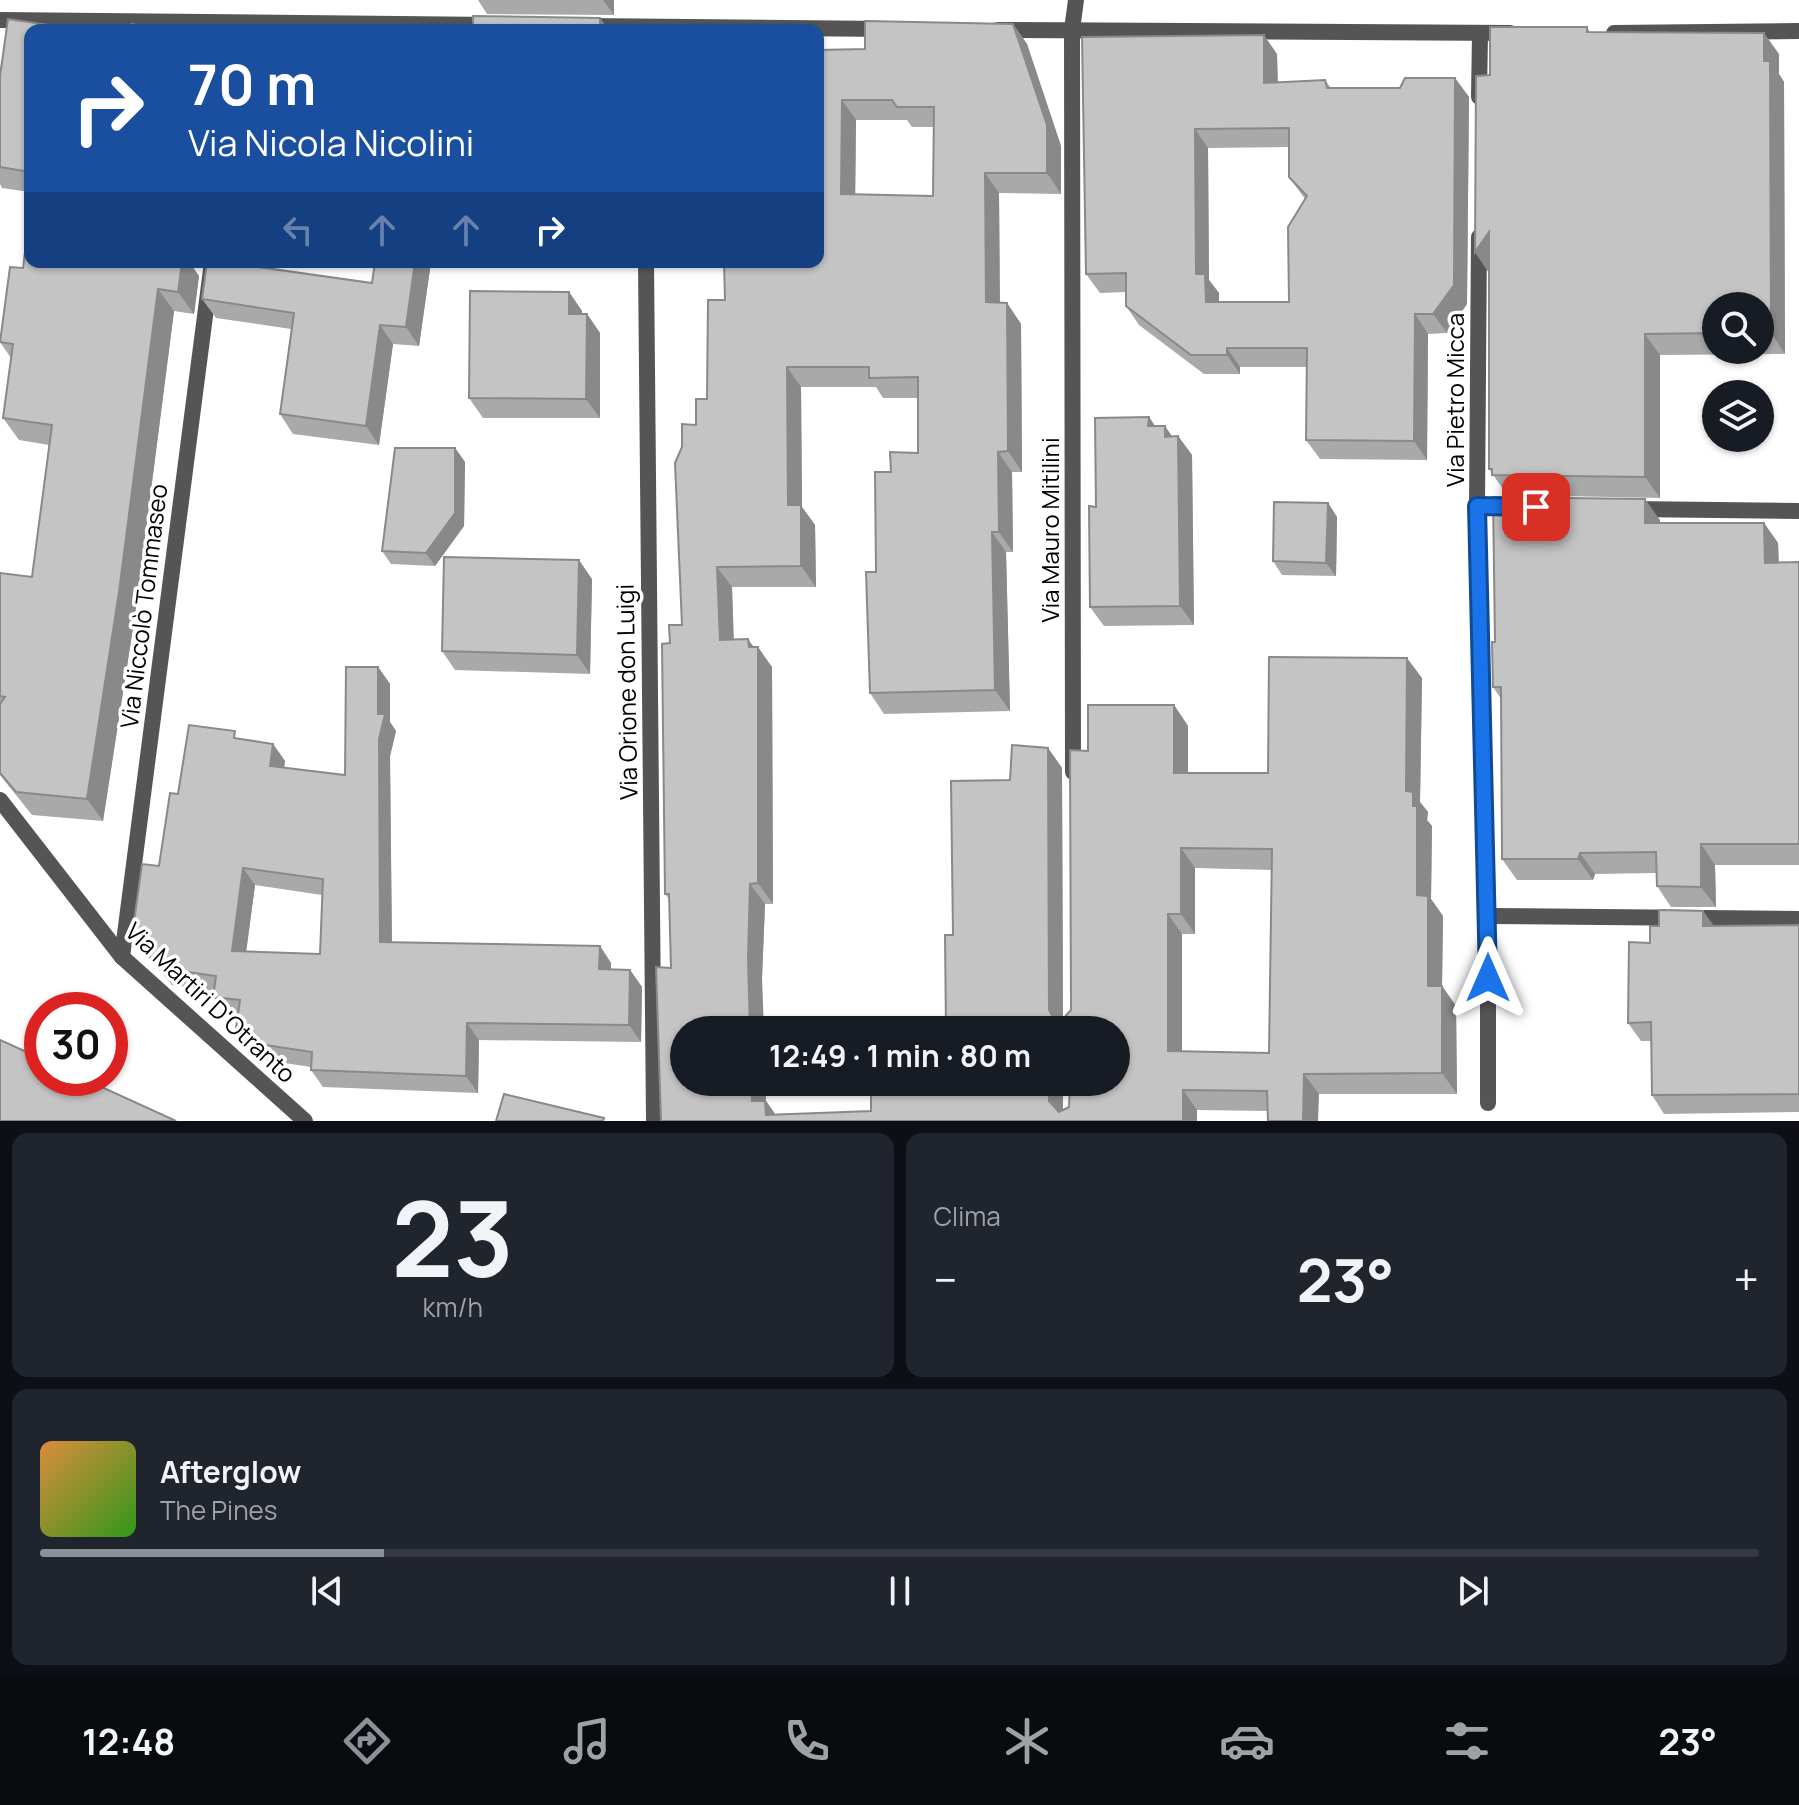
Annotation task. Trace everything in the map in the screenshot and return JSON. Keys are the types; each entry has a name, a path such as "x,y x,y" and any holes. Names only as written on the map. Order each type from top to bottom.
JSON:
{"street":[{"name":"Via Mauro Mitilini","path":"1073,793 1072,30 1076,0"},
{"path":"0,20 162,24"},
{"path":"824,29 897,29"},
{"path":"977,30 1528,33"},
{"path":"1591,33 1799,31"},
{"path":"1479,112 1480,34"},
{"name":"Via Pietro Micca","path":"1479,223 1485,506 1488,1103"},
{"name":"Via Niccolò Tommaseo","path":"122,957 211,268"},
{"name":"Via Orione don Luigi","path":"646,268 654,1121"},
{"path":"1615,508 1799,511"},
{"name":"Via Martiri D'Otranto","path":"0,800 122,957 305,1121"},
{"path":"1488,916 1799,919"}],"building":[{"path":"473,16 600,18 600,24 473,24"},
{"path":"8,19 42,24 24,24 24,171 0,167 0,76"},
{"path":"865,21 1013,24 1047,125 1047,173 985,173 986,302 1007,303 1008,451 998,452 999,532 992,532 995,690 870,693 866,572 876,572 875,472 891,472 890,452 918,453 918,377 869,378 869,367 787,367 788,505 801,505 801,566 717,567 720,640 748,639 749,647 758,647 758,883 750,884 750,1016 670,1016 670,1096 752,1096 752,1101 765,1101 766,1115 871,1111 871,1096 1049,1096 1049,1101 1059,1112 1069,1107 1069,1096 1130,1096 1130,1016 1066,1016 1071,1010 1070,750 1088,751 1088,705 1174,705 1174,773 1268,773 1269,657 1407,658 1406,791 1413,792 1413,806 1417,806 1417,895 1428,896 1428,986 1442,986 1442,1073 1304,1074 1303,1121 1268,1121 1267,1091 1183,1090 1183,1121 661,1121 656,967 671,968 669,894 665,894 662,644 670,643 669,625 682,625 675,463 682,447 682,424 696,425 696,399 707,399 708,300 725,300 724,268 824,268 824,50 865,49","holes":["842,100 892,100 897,107 934,107 933,196 841,194","1181,848 1272,849 1269,1053 1168,1051 1168,914 1181,914"]},
{"path":"1490,27 1587,27 1587,32 1764,33 1764,61 1770,61 1771,292 1702,292 1702,333 1645,334 1645,477 1492,475 1492,469 1489,469 1489,232 1475,252 1476,76 1490,75"},
{"path":"1264,35 1264,83 1325,80 1327,88 1400,88 1405,78 1455,78 1454,285 1433,314 1415,314 1414,441 1306,440 1307,348 1227,348 1227,355 1191,355 1126,306 1126,273 1086,274 1082,37","holes":["1289,128 1289,177 1307,196 1288,227 1289,302 1206,302 1205,274 1196,274 1195,129"]},
{"path":"24,260 24,268 181,268 178,292 158,289 119,592 87,799 16,792 0,773 0,704 5,697 0,696 0,573 32,577 52,425 3,418 13,344 0,342 10,267 23,268"},
{"path":"206,268 266,268 372,283 374,268 414,268 406,327 380,325 366,426 280,414 294,313 202,299"},
{"path":"470,291 569,292 569,314 587,314 586,399 469,398"},
{"path":"1149,417 1148,426 1165,426 1165,437 1178,436 1180,606 1090,607 1089,506 1096,507 1095,418"},
{"path":"395,448 455,448 455,513 426,553 382,551"},
{"path":"1493,497 1645,499 1645,523 1764,523 1765,563 1799,562 1799,844 1701,844 1701,887 1657,886 1656,852 1580,853 1578,859 1502,859 1501,687 1493,687"},
{"path":"1274,502 1328,503 1326,563 1273,561"},
{"path":"444,557 579,560 577,655 442,651"},
{"path":"346,667 378,667 378,714 385,714 379,739 380,942 600,946 599,969 630,970 629,1025 467,1023 466,1076 311,1070 312,1052 245,1042 236,1028 240,1000 213,997 216,976 160,968 132,936 142,864 159,866 170,793 178,794 189,725 235,731 234,738 273,744 270,766 345,775","holes":["243,868 323,879 320,954 232,951"]},
{"path":"1012,745 1048,748 1049,1010 1052,1016 946,1016 945,935 953,935 951,781 1010,780"},
{"path":"1659,910 1703,911 1703,926 1799,925 1799,1094 1652,1095 1651,1022 1628,1023 1629,942 1650,943 1650,926 1659,926"},
{"path":"0,1040 24,1051 24,1096 121,1096 176,1121 0,1121"},
{"path":"504,1094 604,1118 603,1121 496,1121"}],"route":[{"path":"1488,978 1477,506 1536,507"}]}
